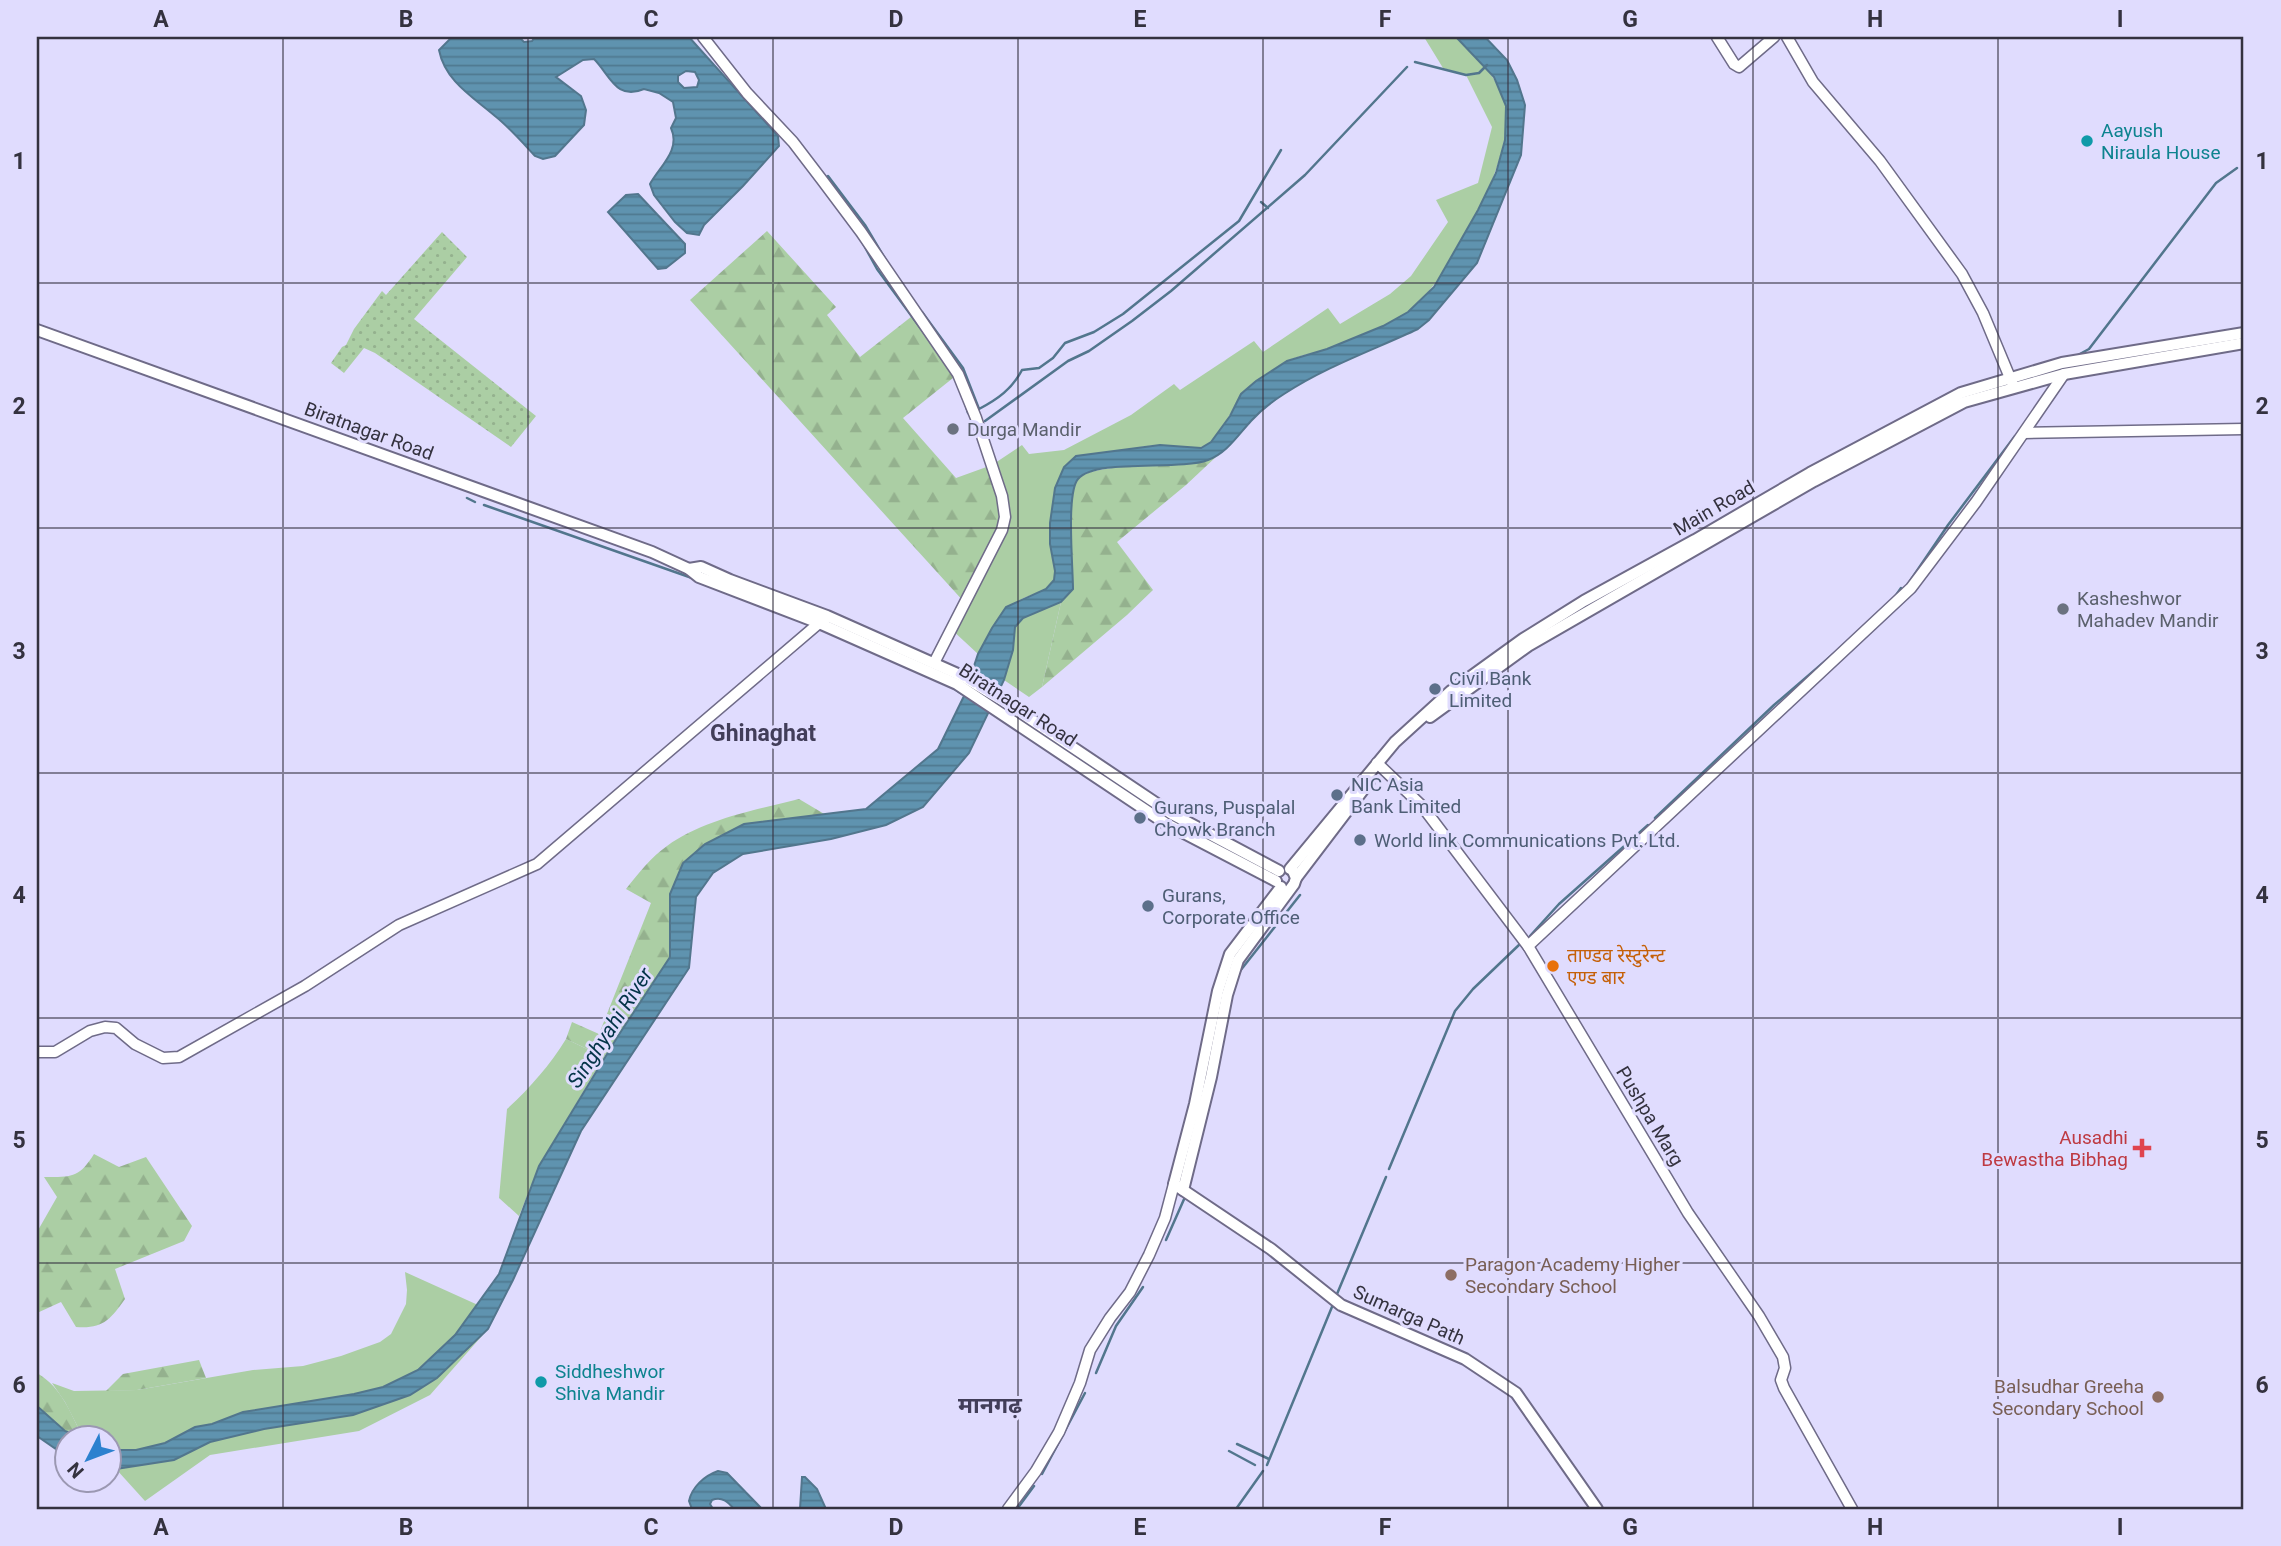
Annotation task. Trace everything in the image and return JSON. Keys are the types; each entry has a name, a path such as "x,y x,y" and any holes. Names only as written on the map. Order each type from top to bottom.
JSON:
{"main road":[{"name":"Biratnagar Road","path":"37,330 652,552 689,569 701,567 959,680"},
{"name":"Main Road","path":"1179,1187 1211,1077 1227,995 1238,960 1286,879 1379,765 1427,720 1528,646 1773,504 1964,402 2062,363 2244,333"},
{"name":"Main Road","path":"2013,384 2244,343"},
{"name":"Biratnagar Road","path":"823,620 934,663 1172,814 1286,879"},
{"name":"Sumarga Path","path":"1179,1187 1271,1249 1341,1305 1465,1359 1516,1393 1597,1509"}],"street":[{"path":"703,37 747,93 793,142 861,232 958,374 975,418 1002,496 1005,517 1002,530 934,663"},
{"path":"1717,37 1734,64 1739,67 1774,37"},
{"path":"1787,37 1813,82 1880,161 1962,274 1983,313 2013,384"},
{"path":"1528,946 1911,589 2064,374"},
{"path":"2024,433 2244,429"},
{"path":"37,1052 55,1052 90,1031 116,1027 135,1044 163,1058 179,1057 305,986 399,925 537,864 823,620"},
{"name":"Pushpa Marg","path":"1379,765 1422,806 1528,946 1688,1213 1759,1316 1783,1357 1785,1368 1782,1384 1852,1509"},
{"path":"1008,1509 1036,1471 1059,1432 1080,1383 1090,1350 1130,1292 1179,1187"}],"green space":[{"path":"1424,37 1456,37 1492,76 1505,105 1506,127 1501,154 1490,185 1459,248 1440,276 1422,299 1405,314 1348,342 1287,361 1262,377 1244,392 1221,431 1204,446 1144,446 1064,467 1055,494 1050,523 1050,542 1056,571 1054,580 1048,588 1022,599 1008,610 991,631 978,654 951,629 1002,530 992,465 1022,445 1029,454 1064,450 1131,415 1174,384 1180,390 1254,341 1263,352 1328,308 1340,324 1390,294 1411,276 1448,222 1436,200 1478,183 1492,127 1466,75 1443,68"},
{"path":"767,231 836,307 827,315 860,357 916,313 958,374 903,418 956,478 992,465 1005,517 965,603 690,300"},
{"path":"442,232 467,257 414,319 536,416 511,447 375,353 364,348 344,373 331,363 382,291 386,295"},
{"path":"1217,456 1117,542 1153,590 1042,687 1061,602 1073,589 1071,502 1076,481 1085,474 1099,470 1203,460"},
{"path":"1061,602 1042,687 1029,697 1004,680 1013,650 1015,627 1023,618"},
{"path":"799,799 826,815 744,824 670,894 670,957 604,1057 566,1039 572,1022 599,1034 651,903 626,889 650,860 682,837 714,822"},
{"path":"566,1039 604,1057 539,1166 519,1216 499,1198 507,1109 539,1076"},
{"path":"94,1154 119,1167 146,1157 192,1226 184,1241 115,1269 125,1299 105,1322 76,1327 61,1302 37,1313 37,1232 57,1197 44,1177 62,1177 79,1172"},
{"path":"405,1272 478,1305 455,1335 418,1371 383,1387 243,1412 212,1424 195,1427 165,1443 136,1450 122,1450 122,1424 76,1424 52,1383 74,1391 137,1390 253,1370 303,1366 380,1342 391,1334 406,1304"},
{"path":"488,1329 430,1395 359,1431 210,1455 145,1501 122,1476 122,1468 174,1460 210,1442 263,1429 353,1415 437,1378"},
{"path":"199,1360 206,1378 137,1390 106,1391 123,1374"},
{"path":"37,1373 59,1393 76,1424 57,1424 37,1406"}],"water":[{"path":"452,37 519,37 524,42 532,41 535,37 689,37 778,136 779,146 704,225 699,235 687,233 654,195 650,184 668,157 673,144 671,128 676,118 673,102 659,93 644,89 627,92 620,89 594,59 583,60 556,77 581,96 586,110 584,125 555,156 543,159 535,156 506,125 461,88 447,71 439,50","holes":["686,71 695,72 699,80 697,87 684,88 678,82 678,76"]},
{"path":"1456,37 1485,37 1507,60 1525,105 1521,155 1477,263 1429,320 1418,329 1333,367 1284,394 1258,414 1232,443 1215,457 1178,465 1102,469 1078,479 1074,487 1071,514 1073,589 1061,602 1023,618 1015,627 1013,650 1004,680 969,753 923,807 886,825 831,839 743,854 713,873 696,897 689,968 581,1131 488,1329 437,1378 410,1395 353,1415 264,1429 210,1442 174,1460 122,1468 122,1450 136,1450 165,1443 195,1427 212,1424 243,1412 383,1387 418,1370 455,1335 499,1274 539,1166 618,1036 670,957 670,894 683,863 705,844 744,824 866,809 938,749 964,696 978,654 1006,607 1046,589 1054,580 1050,523 1055,488 1064,467 1076,456 1160,445 1201,448 1211,442 1230,416 1241,394 1256,381 1287,361 1327,349 1383,326 1408,312 1434,287 1496,173 1505,140 1506,106 1494,77"},
{"path":"638,194 685,244 685,253 666,268 658,269 608,212 626,195"},
{"path":"37,1406 57,1424 52,1424 52,1446 37,1436"},
{"path":"718,1471 727,1473 762,1509 734,1509 719,1499 712,1500 710,1504 713,1509 692,1509 689,1501 696,1487 703,1479"},
{"path":"802,1477 817,1489 826,1509 800,1509"}],"waterway":[{"path":"1415,62 1466,75 1479,73 1487,65"},
{"path":"985,421 1068,361 1089,351 1132,321 1171,291 1305,175 1407,67"},
{"path":"922,312 963,368 979,409 1004,393 1022,370 1039,368 1053,358 1065,343 1094,332 1123,314 1239,221 1281,150"},
{"path":"2078,355 2089,349 2216,183 2237,168"},
{"path":"828,176 865,225 887,262"},
{"path":"1261,202 1268,208"},
{"path":"860,238 877,269 927,337"},
{"path":"965,403 968,413"},
{"path":"1910,581 2015,436"},
{"path":"467,498 475,502"},
{"path":"484,505 692,578"},
{"path":"1894,598 1901,588"},
{"path":"1655,818 1774,705 1838,650"},
{"path":"953,688 962,694"},
{"path":"1530,936 1559,904 1648,825"},
{"path":"1240,971 1300,895"},
{"path":"1389,1169 1455,1011 1473,989 1521,943"},
{"path":"1337,1294 1386,1177"},
{"path":"1166,1240 1185,1197"},
{"path":"1096,1373 1116,1326 1143,1287"},
{"path":"1267,1465 1334,1302"},
{"path":"1042,1474 1085,1393"},
{"path":"1237,1444 1269,1459"},
{"path":"1229,1451 1255,1465"},
{"path":"1236,1509 1263,1471"},
{"path":"1017,1509 1034,1486"}],"place":[{"name":"Aayush Niraula House","path":"2087,141"},
{"name":"Durga Mandir","path":"953,429"},
{"name":"Kasheshwor Mahadev Mandir","path":"2063,609"},
{"name":"Civil Bank Limited","path":"1435,689"},
{"name":"NIC Asia Bank Limited","path":"1337,795"},
{"name":"Gurans, Puspalal Chowk Branch","path":"1140,818"},
{"name":"World link Communications Pvt. Ltd.","path":"1360,840"},
{"name":"Gurans, Corporate Office","path":"1148,906"},
{"name":"ताण्डव रेस्टुरेन्ट एण्ड बार","path":"1553,966"},
{"name":"Ausadhi Bewastha Bibhag","path":"2142,1148"},
{"name":"Paragon Academy Higher Secondary School","path":"1451,1275"},
{"name":"Siddheshwor Shiva Mandir","path":"541,1382"},
{"name":"Balsudhar Greeha Secondary School","path":"2158,1397"}],"district":[{"name":"Ghinaghat","path":"763,733"},
{"name":"मानगढ़","path":"990,1405"}],"water label":[{"name":"Singhyahi River","path":"610,1028"}]}
